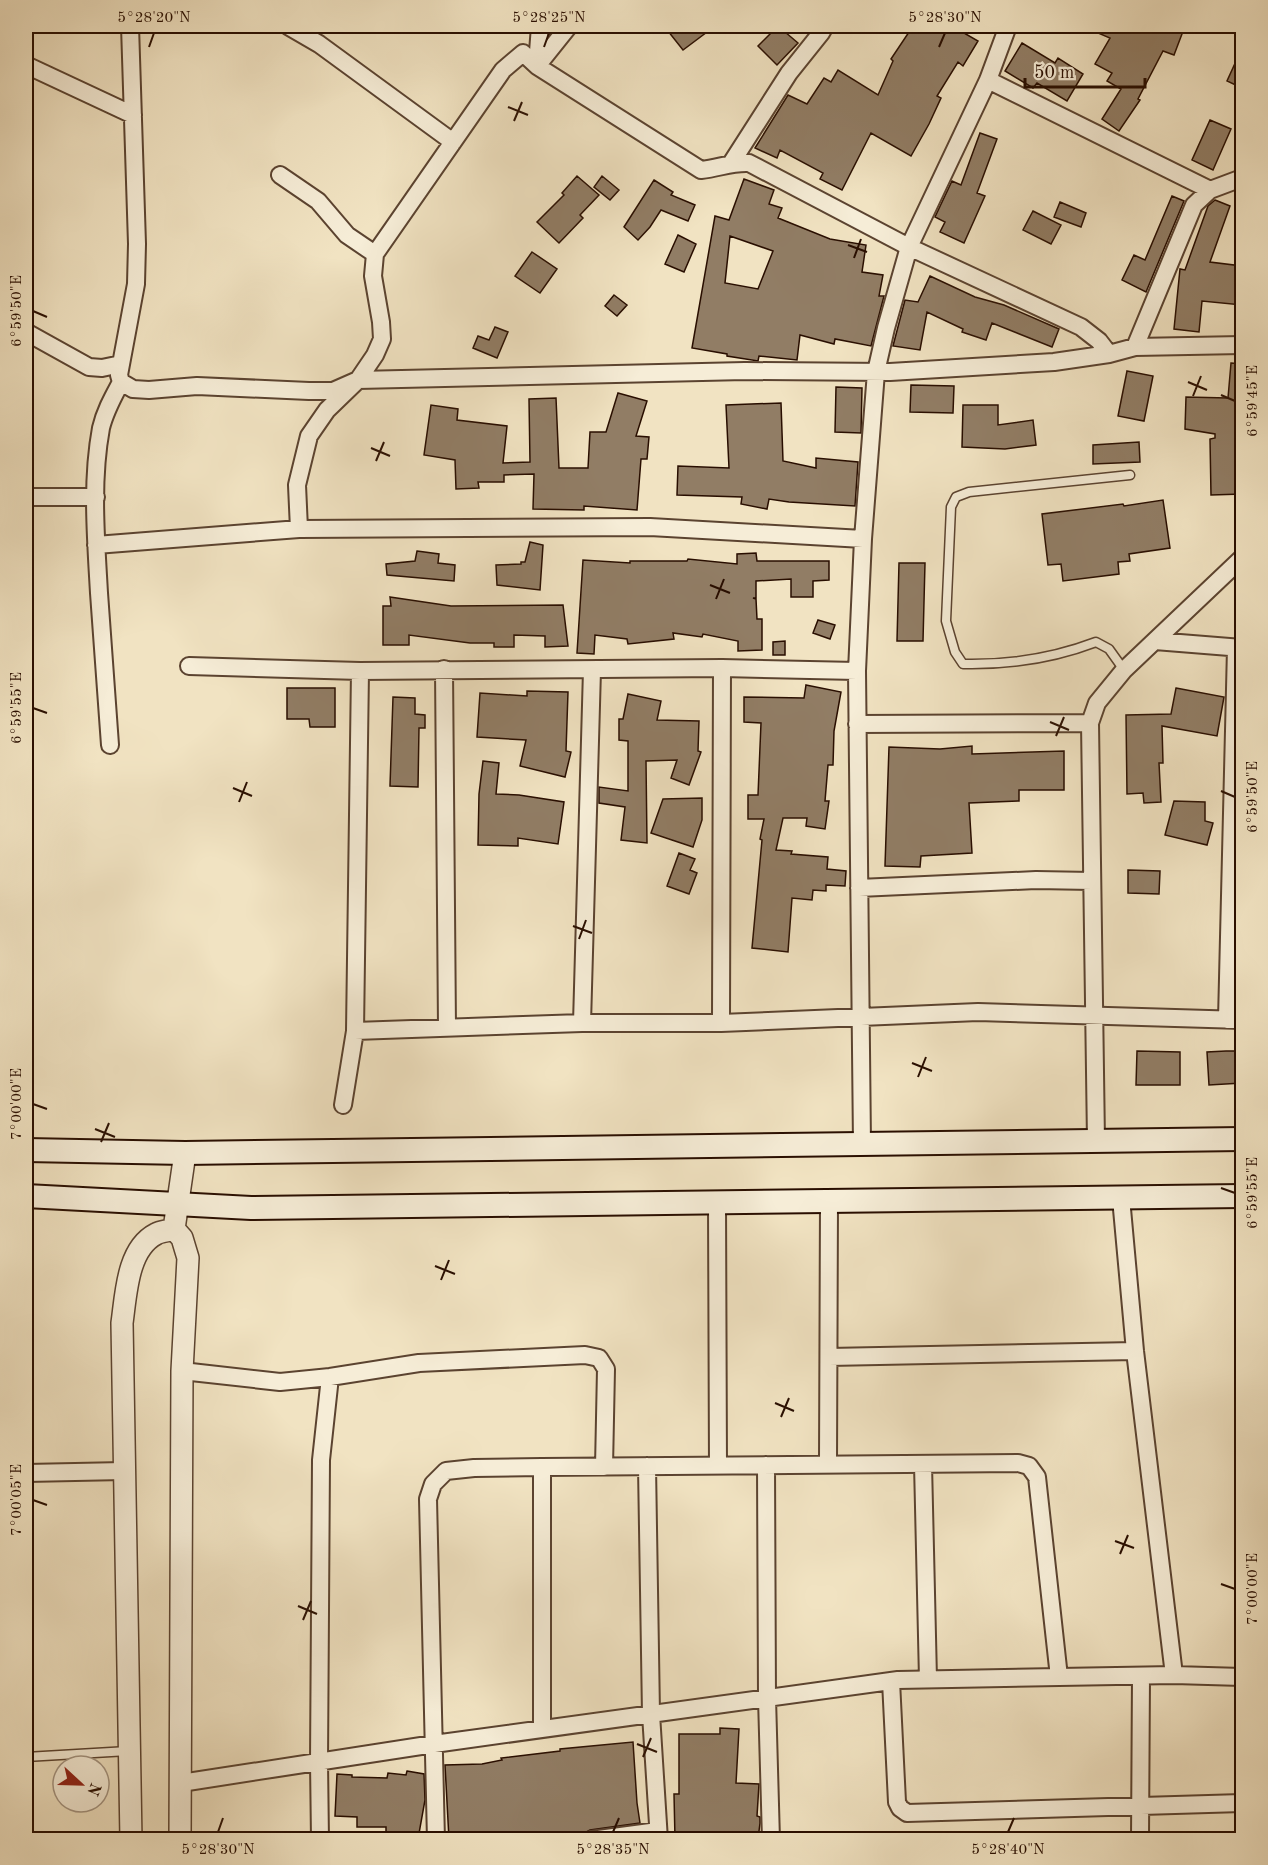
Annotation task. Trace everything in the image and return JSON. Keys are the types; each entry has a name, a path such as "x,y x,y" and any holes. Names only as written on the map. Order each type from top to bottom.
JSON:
{"main road":[{"path":"26,1150 186,1154 1242,1138"},
{"path":"26,1196 251,1208 1242,1196"}],"street":[{"path":"110,745 96,545 97,461 102,427 109,403 121,382 121,364 136,284 137,244 130,26"},
{"path":"288,26 319,44 453,142"},
{"path":"537,66 540,26"},
{"path":"537,66 569,26"},
{"path":"862,1144 857,671 863,539 876,372 909,247 988,80 1008,26"},
{"path":"299,529 297,485 309,436 327,410 358,380 375,355 382,339 373,276 375,254 503,70 523,53 537,66 701,170 721,168 732,162 819,28"},
{"path":"26,65 133,114"},
{"path":"988,80 1210,190"},
{"path":"732,162 750,163 909,247 1081,327 1099,341 1109,354"},
{"path":"280,175 318,201 347,235 375,254"},
{"path":"1135,347 1194,205 1210,190 1242,178"},
{"path":"26,332 89,367 102,368 121,364"},
{"path":"121,382 133,389 149,390 197,386 333,391 358,380 733,371 876,372 1054,362 1109,354 1135,347 1242,345"},
{"path":"26,497 96,497"},
{"path":"96,545 299,529 650,527 863,539"},
{"path":"1096,1141 1090,723 1097,703 1124,670 1242,558"},
{"path":"355,1031 582,1023 721,1023 978,1012 1235,1020 1239,648 1155,641"},
{"path":"189,666 360,671 722,668 857,671"},
{"path":"721,1023 722,668"},
{"path":"444,669 447,1028"},
{"path":"582,1023 592,670"},
{"path":"343,1105 355,1031 360,671"},
{"path":"857,724 1090,723"},
{"path":"859,888 1036,880 1092,881"},
{"path":"174,1229 186,1154"},
{"path":"1121,1198 1135,1351 1174,1675"},
{"path":"828,1464 829,1202"},
{"path":"717,1203 718,1466"},
{"path":"174,1229 182,1238 188,1258 182,1371 180,1839"},
{"path":"131,1839 122,1323 129,1280 136,1256 145,1242 157,1234 174,1229"},
{"path":"829,1357 1135,1351"},
{"path":"182,1371 280,1382 330,1377 419,1363 585,1355 598,1358 606,1369 604,1467"},
{"path":"320,1839 321,1460 330,1377"},
{"path":"436,1839 428,1499 433,1484 446,1472 474,1468 828,1464 1018,1463 1029,1466 1037,1477 1059,1677"},
{"path":"923,1464 928,1679"},
{"path":"766,1465 767,1698 771,1839"},
{"path":"591,1839 658,1835 651,1714 647,1466"},
{"path":"542,1467 542,1729"},
{"path":"26,1473 124,1471"},
{"path":"181,1783 434,1744 891,1681 1174,1675 1242,1677"},
{"path":"1140,1839 1142,1676"},
{"path":"891,1681 897,1802 900,1808 907,1813 1242,1803"}],"lane":[{"path":"1124,670 1109,649 1096,642 1082,648 1028,660 963,664 955,652 946,621 946,611 951,507 956,497 969,492 1130,475"},
{"path":"26,1757 129,1750"}],"building":[{"path":"664,26 715,26 683,50"},
{"path":"778,26 798,43 777,65 758,46"},
{"path":"913,26 952,26 978,41 963,66 958,62 937,96 941,98 911,156 871,133 842,190 820,179 823,173 780,150 777,158 755,148 788,95 807,104 824,78 831,82 838,70 878,95 893,61 891,59"},
{"path":"1082,26 1185,26 1174,55 1163,51 1138,99 1140,100 1119,131 1102,119 1121,89 1107,81 1112,73 1095,64 1110,38"},
{"path":"1022,43 1055,63 1058,58 1083,74 1067,101 1037,83 1033,88 1005,71"},
{"path":"1242,48 1242,88 1227,81"},
{"path":"1210,120 1231,129 1213,170 1192,160"},
{"path":"980,133 997,139 977,193 985,196 964,243 940,232 945,222 935,217 952,181 961,185"},
{"path":"577,176 599,195 580,215 583,218 559,243 537,222 564,195 562,193"},
{"path":"602,176 619,190 610,200 594,187"},
{"path":"744,179 774,190 769,204 782,208 778,218 830,239 866,245 862,272 883,275 879,296 884,296 871,346 835,339 834,344 800,335 797,360 759,356 758,361 692,348 715,216 729,220","holes":["730,236 773,251 758,289 725,283"]},
{"path":"654,180 673,192 671,195 695,205 688,221 661,210 638,240 624,227"},
{"path":"1172,196 1184,201 1146,292 1122,280 1134,255 1145,260"},
{"path":"1215,200 1230,206 1210,262 1242,266 1242,305 1202,301 1199,332 1174,329 1180,269 1185,270 1208,206"},
{"path":"1060,202 1086,213 1081,227 1054,217"},
{"path":"1033,211 1061,225 1051,244 1023,230"},
{"path":"678,235 696,244 684,272 665,264"},
{"path":"532,252 557,269 540,293 515,276"},
{"path":"930,276 975,297 1004,305 1059,329 1052,347 992,323 986,340 962,332 963,329 927,312 920,350 893,346 905,300 918,302"},
{"path":"614,295 627,305 617,316 605,306"},
{"path":"495,327 508,332 497,358 473,348 478,336 489,340"},
{"path":"1231,363 1242,364 1242,494 1211,495 1210,439 1215,438 1215,434 1185,429 1186,397 1228,398"},
{"path":"1127,371 1153,376 1144,421 1118,416"},
{"path":"911,385 954,386 953,413 910,412"},
{"path":"836,387 862,388 861,433 835,432"},
{"path":"618,393 647,401 636,436 649,437 647,459 641,459 637,510 584,506 584,510 533,509 534,474 504,475 504,482 478,482 479,488 456,489 455,460 424,455 431,405 458,409 457,420 507,426 503,463 530,462 529,399 556,398 559,468 588,468 590,432 606,432"},
{"path":"781,403 783,461 816,468 816,458 858,462 855,506 769,499 767,509 741,504 742,497 677,495 678,466 729,468 726,405"},
{"path":"963,405 998,405 998,425 1033,420 1036,445 1005,449 962,447"},
{"path":"1139,442 1140,462 1093,464 1093,445"},
{"path":"1163,500 1170,548 1129,554 1130,561 1118,562 1119,574 1063,581 1061,564 1048,565 1042,514"},
{"path":"530,542 543,545 540,590 497,585 496,565 525,562"},
{"path":"417,551 439,554 438,563 455,565 454,581 387,575 386,564 415,561"},
{"path":"756,553 757,561 829,561 829,580 813,581 813,597 791,597 791,579 756,581 756,598 753,598 756,599 757,619 762,619 762,650 738,651 738,641 703,634 702,637 673,633 674,639 628,644 627,639 595,635 594,654 577,653 583,560 630,563 630,561 687,561 688,559 737,564 737,554"},
{"path":"899,563 925,563 923,641 897,641"},
{"path":"390,597 451,606 563,605 568,646 545,647 545,636 514,635 514,647 494,647 494,643 470,643 409,635 409,645 383,645 383,606 391,606"},
{"path":"818,620 835,625 830,639 813,633"},
{"path":"785,641 785,655 773,655 773,642"},
{"path":"806,685 841,692 834,731 833,765 828,765 825,801 829,801 825,829 806,826 807,818 783,818 776,850 792,851 791,854 828,857 827,869 846,871 845,886 826,885 826,891 813,890 812,900 792,898 788,952 752,948 762,840 760,839 764,819 748,819 748,795 758,795 761,723 744,722 744,697 804,698"},
{"path":"287,688 335,688 335,727 310,727 309,719 287,719"},
{"path":"1176,688 1224,697 1217,736 1162,726 1163,763 1159,763 1161,802 1144,803 1143,793 1127,794 1126,715 1171,714"},
{"path":"527,691 568,692 566,751 571,752 565,777 520,766 526,740 477,737 480,693 527,696"},
{"path":"628,694 661,701 657,720 699,721 698,751 701,752 689,785 671,778 677,760 646,761 647,843 621,840 625,807 599,803 599,787 628,791 628,741 619,740 619,719 623,719"},
{"path":"393,697 415,698 415,714 425,715 425,728 419,728 418,787 390,786"},
{"path":"972,746 972,754 1064,751 1064,790 1019,790 1019,801 969,803 972,853 921,856 920,867 885,866 889,747 940,749"},
{"path":"483,761 499,763 496,794 564,802 558,844 518,838 518,846 478,845 479,794"},
{"path":"702,798 702,820 693,847 651,833 663,799"},
{"path":"1174,801 1205,802 1205,821 1213,823 1207,845 1165,835"},
{"path":"679,853 695,859 690,870 697,873 689,894 667,886"},
{"path":"1128,870 1160,871 1159,894 1128,893"},
{"path":"1137,1051 1180,1052 1180,1085 1136,1085"},
{"path":"1242,1051 1242,1083 1209,1085 1207,1052"},
{"path":"720,1728 739,1729 736,1783 759,1784 758,1839 675,1839 674,1794 679,1794 679,1734 720,1734"},
{"path":"633,1742 640,1823 590,1830 583,1834 559,1834 560,1837 543,1839 449,1839 445,1765 482,1764 502,1760 501,1758 560,1751 560,1749"},
{"path":"407,1771 424,1774 425,1800 418,1839 386,1839 386,1827 357,1827 357,1817 335,1816 337,1774 387,1778 388,1773 406,1775"}]}
